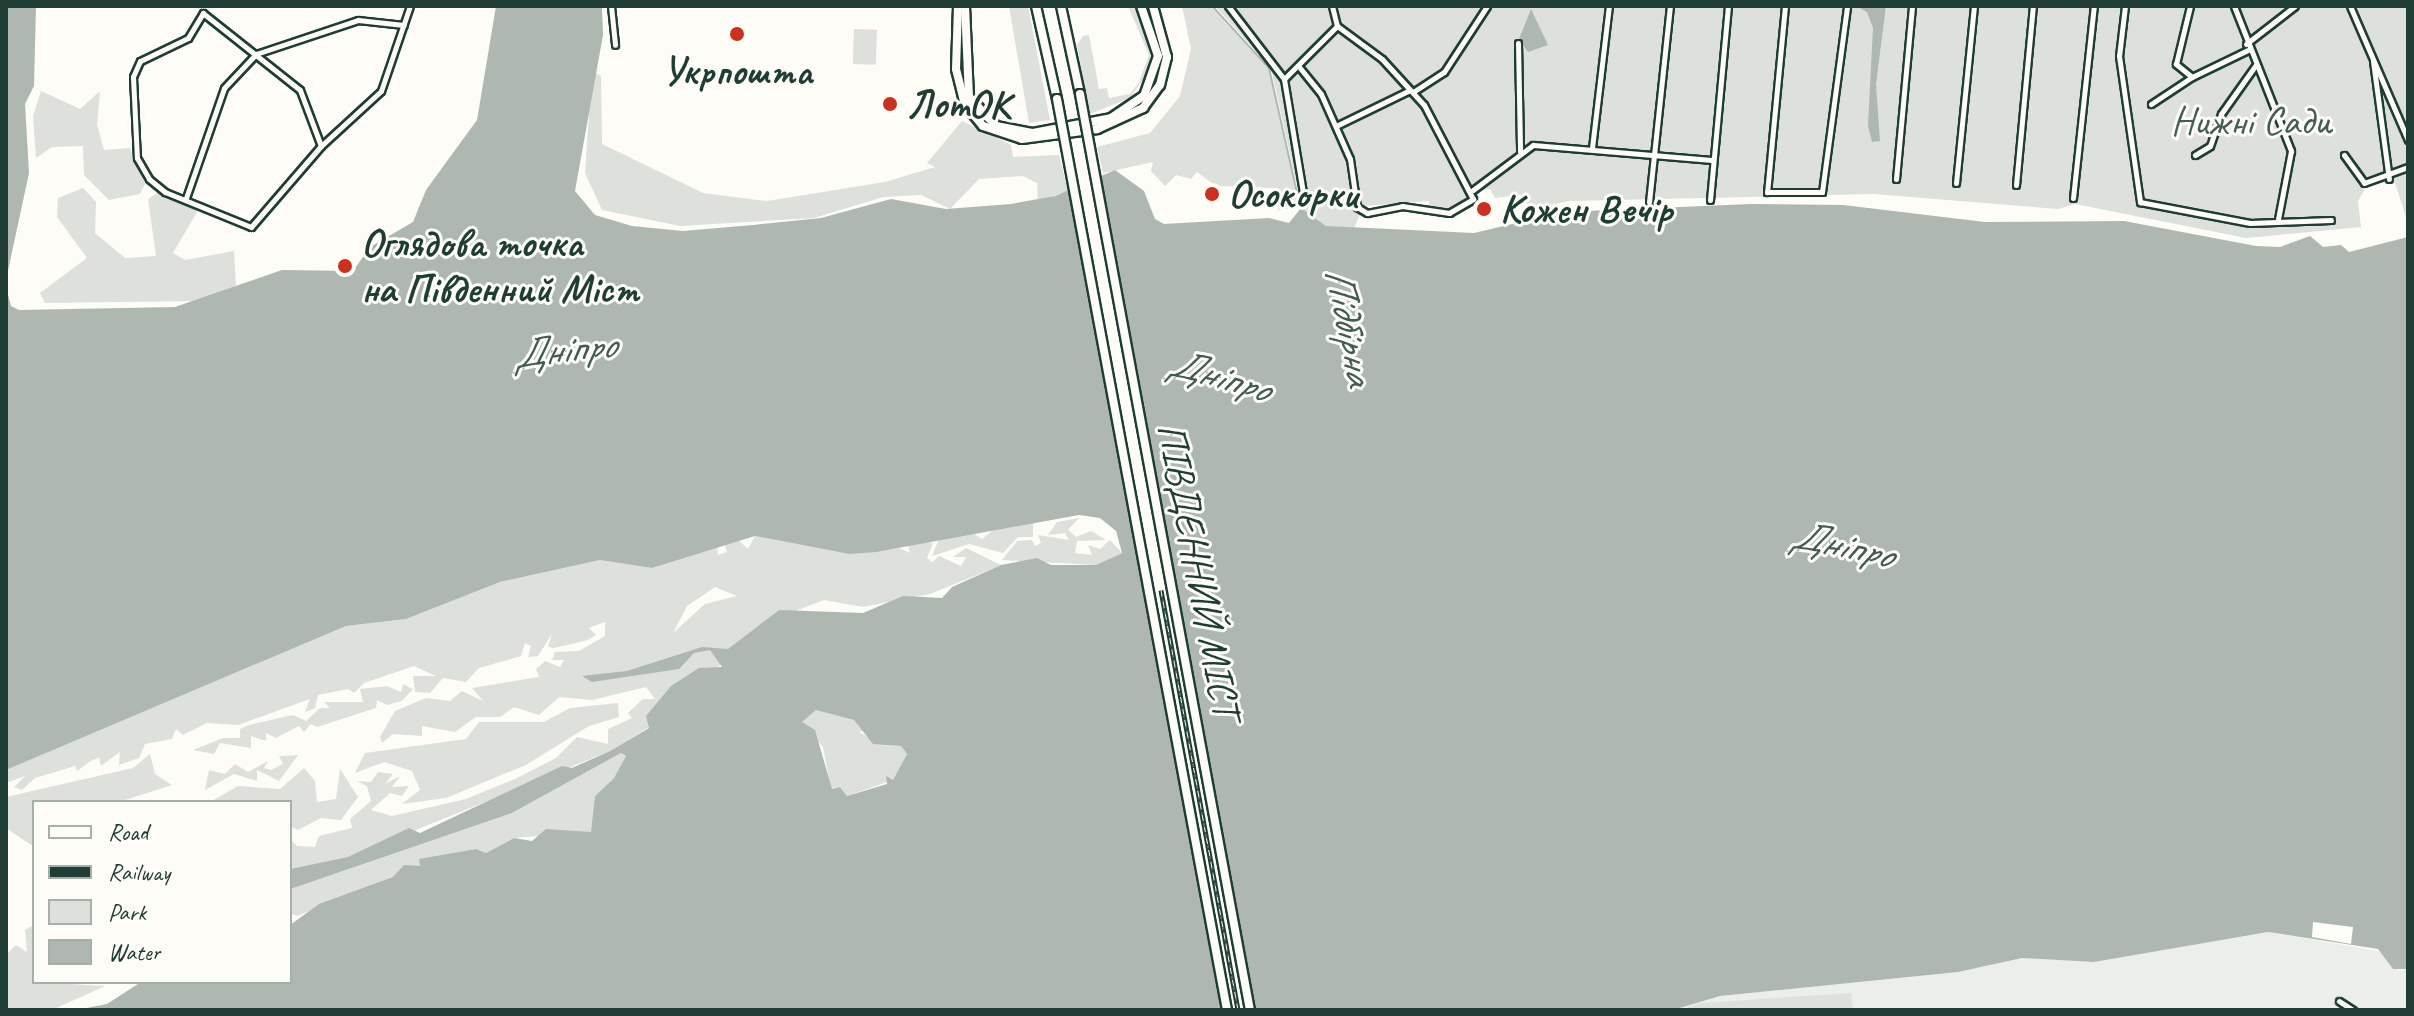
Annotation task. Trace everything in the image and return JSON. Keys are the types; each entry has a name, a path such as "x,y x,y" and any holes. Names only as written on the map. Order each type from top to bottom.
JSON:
{"highway":[{"path":"958,6 956,69 965,104 983,126 1022,139 1097,129 1143,108 1160,85 1167,57 1153,6"},
{"path":"965,6 969,97 996,126 1033,133 1111,118 1144,96 1158,56 1141,6"},
{"name":"ПІВДЕННИЙ МІСТ","path":"1036,6 1057,99 1227,1010"},
{"name":"ПІВДЕННИЙ МІСТ","path":"1061,6 1250,1010"}],"street":[{"path":"321,146 300,90 204,10 188,38 140,61 133,77 139,165 158,187 251,227 321,146 381,91 410,6"},
{"path":"611,6 615,45"},
{"path":"1228,6 1284,79 1303,193"},
{"path":"1300,68 1336,126 1356,174 1357,207 1367,213 1402,206 1449,213 1473,199 1473,190 1411,91 1382,59 1337,26 1332,6"},
{"path":"1336,126 1444,72 1487,6"},
{"path":"1592,148 1609,6"},
{"path":"1649,202 1670,6"},
{"path":"1710,200 1728,6"},
{"path":"1785,6 1767,192 1822,192 1847,6"},
{"path":"1896,179 1912,6"},
{"path":"1956,183 1974,6"},
{"path":"2016,185 2033,6"},
{"path":"2073,198 2094,6"},
{"path":"2125,6 2119,56 2140,202 2250,223 2278,219 2331,220"},
{"path":"2190,6 2176,64 2192,77"},
{"path":"2234,6 2247,47 2291,151 2278,219"},
{"path":"2151,104 2247,47 2295,6"},
{"path":"2350,6 2408,140"},
{"path":"186,198 224,88 256,54 358,20 404,25"},
{"path":"1284,79 1300,68 1337,26"},
{"path":"1518,43 1520,153"},
{"path":"2373,55 2389,179"},
{"path":"2195,155 2210,146 2221,114 2255,66"},
{"path":"2378,100 2388,93"},
{"path":"1473,190 1533,145 1712,160"},
{"path":"2344,155 2364,183 2389,179 2408,167"},
{"path":"2339,1001 2353,1010"}],"shaded area":[{"path":"2268,932 2384,952 2398,970 2408,969 2408,1010 1673,1010 1720,996 1958,972 2022,958 2094,962"}],"green space":[{"path":"1009,6 1028,6 1050,120 1029,123"},
{"path":"1128,6 1135,6 1148,38 1151,60 1148,72 1130,98 1090,114 1077,45 1083,36 1089,35 1099,89 1107,88 1109,98 1130,94 1139,82 1149,55"},
{"path":"1182,6 1210,6 1269,69 1299,207 1278,210 1280,196 1272,188 1216,186 1197,172 1191,179 1176,175 1165,186 1151,171 1153,162 1103,173 1097,147 1150,133 1180,96 1191,49"},
{"name":"Нижні Сади","path":"1215,6 2408,6 2408,223 2394,180 2366,187 2358,201 2361,227 2246,238 2075,204 2058,209 1874,194 1569,201 1531,209 1520,195 1495,198 1490,189 1471,192 1472,197 1445,209 1429,207 1429,201 1364,206 1354,228 1326,226 1302,209 1271,68"},
{"path":"854,29 877,30 876,65 853,64"},
{"path":"592,71 601,76 602,144 703,193 767,201 885,182 935,167 927,163 962,121 1011,145 1013,157 1059,155 1068,191 1038,201 1037,183 1023,176 979,179 950,209 921,195 883,197 814,218 680,226 602,210 585,173"},
{"path":"41,91 80,109 100,91 97,125 104,150 130,148 145,184 140,194 109,200 84,175 83,146 52,147 36,158 33,116"},
{"path":"83,188 96,202 95,233 125,258 156,256 148,199 160,191 188,203 197,212 173,253 185,260 234,251 236,286 196,301 45,303 40,293 87,258 57,217 58,198"},
{"path":"1079,518 1068,530 1076,537 1091,531 1106,540 1077,541 1075,553 1092,555 1088,545 1100,549 1110,540 1122,553 1096,565 1002,560 1017,541 1032,540 1035,546 1041,543 1038,535 1069,540 1065,533 1048,535 1057,522"},
{"path":"1033,522 1033,537 1018,537 1003,553 969,544 932,556 939,539 973,533 982,539 997,527"},
{"path":"755,536 849,554 899,548 910,553 908,544 927,541 933,543 927,558 932,562 939,556 961,566 966,557 953,557 966,548 1001,565 930,594 863,607 824,600 772,620 649,727 610,751 347,858 292,869 292,841 297,846 315,847 319,836 352,828 350,819 371,801 367,786 357,781 371,782 378,772 393,774 385,784 400,776 392,787 409,786 402,796 390,793 371,810 392,816 466,799 515,779 556,758 577,737 608,744 608,729 632,718 628,713 643,699 655,699 646,687 592,700 559,697 539,715 514,707 500,717 476,717 455,732 422,726 422,736 393,734 382,743 380,737 395,711 426,698 450,701 462,691 483,701 472,688 539,677 536,669 545,661 560,667 564,660 552,660 555,652 579,651 605,636 605,622 589,628 596,635 588,640 554,648 548,647 552,634 538,656 528,657 531,646 525,643 521,656 479,668 466,682 443,678 430,693 415,692 413,676 436,676 414,666 364,683 354,693 348,689 318,695 315,708 305,712 310,699 238,725 207,723 183,735 176,729 172,739 145,744 139,758 119,765 120,752 101,766 99,758 77,771 75,766 35,778 22,790 14,787 25,776 6,783 6,770 346,626 406,619 500,582 600,560 652,568 717,546 718,555 727,552 725,546 736,538 748,549","holes":["715,587 737,596 705,604 673,633 687,606"]},
{"path":"403,684 413,689 402,701 387,705 377,700 376,708 317,727 311,724 304,732 299,726 276,738 266,733 266,741 251,736 251,748 220,743 214,754 193,750 223,738 240,738 240,729 249,725 293,715 306,721 320,708 330,708 324,702 363,702 360,689 387,686 401,692"},
{"path":"618,703 619,717 589,726 526,765 446,798 402,804 420,790 412,771 384,762 355,773 365,753 466,739 479,722 544,722 570,708"},
{"path":"817,710 854,720 864,730 859,732 884,745 901,746 907,754 893,780 847,796 840,787 831,789 823,747 802,722 801,716"},
{"path":"621,753 626,756 614,778 595,796 592,832 514,838 486,853 476,849 419,860 420,866 297,916 292,914 292,887 512,813"},
{"path":"150,754 155,774 172,785 125,800 32,800 32,846 6,828 6,797 133,768"},
{"path":"298,755 279,781 257,770 257,781 234,774 205,790 209,770 225,774 235,764 248,772 268,761 264,768 271,770 283,764 279,756"},
{"path":"304,768 315,781 317,802 336,799 340,769 358,797 341,820 321,818 298,830 292,827 292,800 214,800 238,786 280,789"},
{"path":"32,926 32,984 105,986 52,1010 6,1010 6,955 16,945 27,952 25,930"},
{"path":"1851,993 1853,1009 1681,1010 1701,1003"}],"water":[{"path":"6,6 36,6 34,86 25,104 29,173 6,280"},
{"name":"Дніпро","path":"496,6 602,6 603,35 575,191 595,215 632,226 683,231 821,218 891,199 946,209 1011,204 1055,196 1115,170 1144,191 1155,219 1164,224 1269,218 1289,223 1301,208 1326,226 1474,233 1563,212 1751,204 1843,205 1985,222 2124,221 2256,246 2280,247 2310,236 2323,247 2341,245 2349,252 2408,237 2408,969 2393,969 2378,949 2268,932 2094,962 2022,958 1958,972 1720,996 1673,1010 76,1010 107,1004 138,984 292,984 292,924 319,904 393,877 404,865 420,866 419,859 476,849 486,853 514,838 532,841 546,829 591,832 595,796 614,778 626,756 621,753 512,813 292,888 292,869 348,857 409,828 420,833 562,766 572,768 610,751 649,728 646,716 671,686 699,668 722,667 710,650 694,653 679,669 592,682 582,676 627,671 702,647 728,649 779,610 863,613 903,596 942,598 952,587 1001,565 1037,558 1051,565 1096,565 1122,553 1116,531 1100,518 1079,515 876,552 849,554 755,536 652,568 600,560 500,582 406,619 346,626 6,770 6,287 11,306 19,310 175,307 282,270 353,271 370,247 413,222 426,190 477,120","holes":["816,710 854,720 873,744 901,746 907,754 893,780 886,776 887,784 847,796 840,787 832,789 815,730 802,722"]},
{"path":"1856,6 1886,6 1876,84 1880,141 1872,142 1868,126 1873,28 1867,12"},
{"path":"1531,9 1548,45 1528,52 1519,39"}],"pier":[{"path":"1100,170 1255,1010 1221,1010 1068,186"},
{"path":"2313,922 2353,927 2351,944 2312,937"}],"waterway":[{"name":"Підбірна","path":"1212,6 1269,68 1301,211"}],"railway":[{"path":"1161,590 1238,1010"}],"place":[{"name":"Укрпошта","path":"737,34"},
{"name":"ЛотОК","path":"890,104"},
{"name":"Осокорки","path":"1212,194"},
{"name":"Кожен Вечір","path":"1484,209"},
{"name":"Оглядова точка на Південний Міст","path":"345,266"}]}
